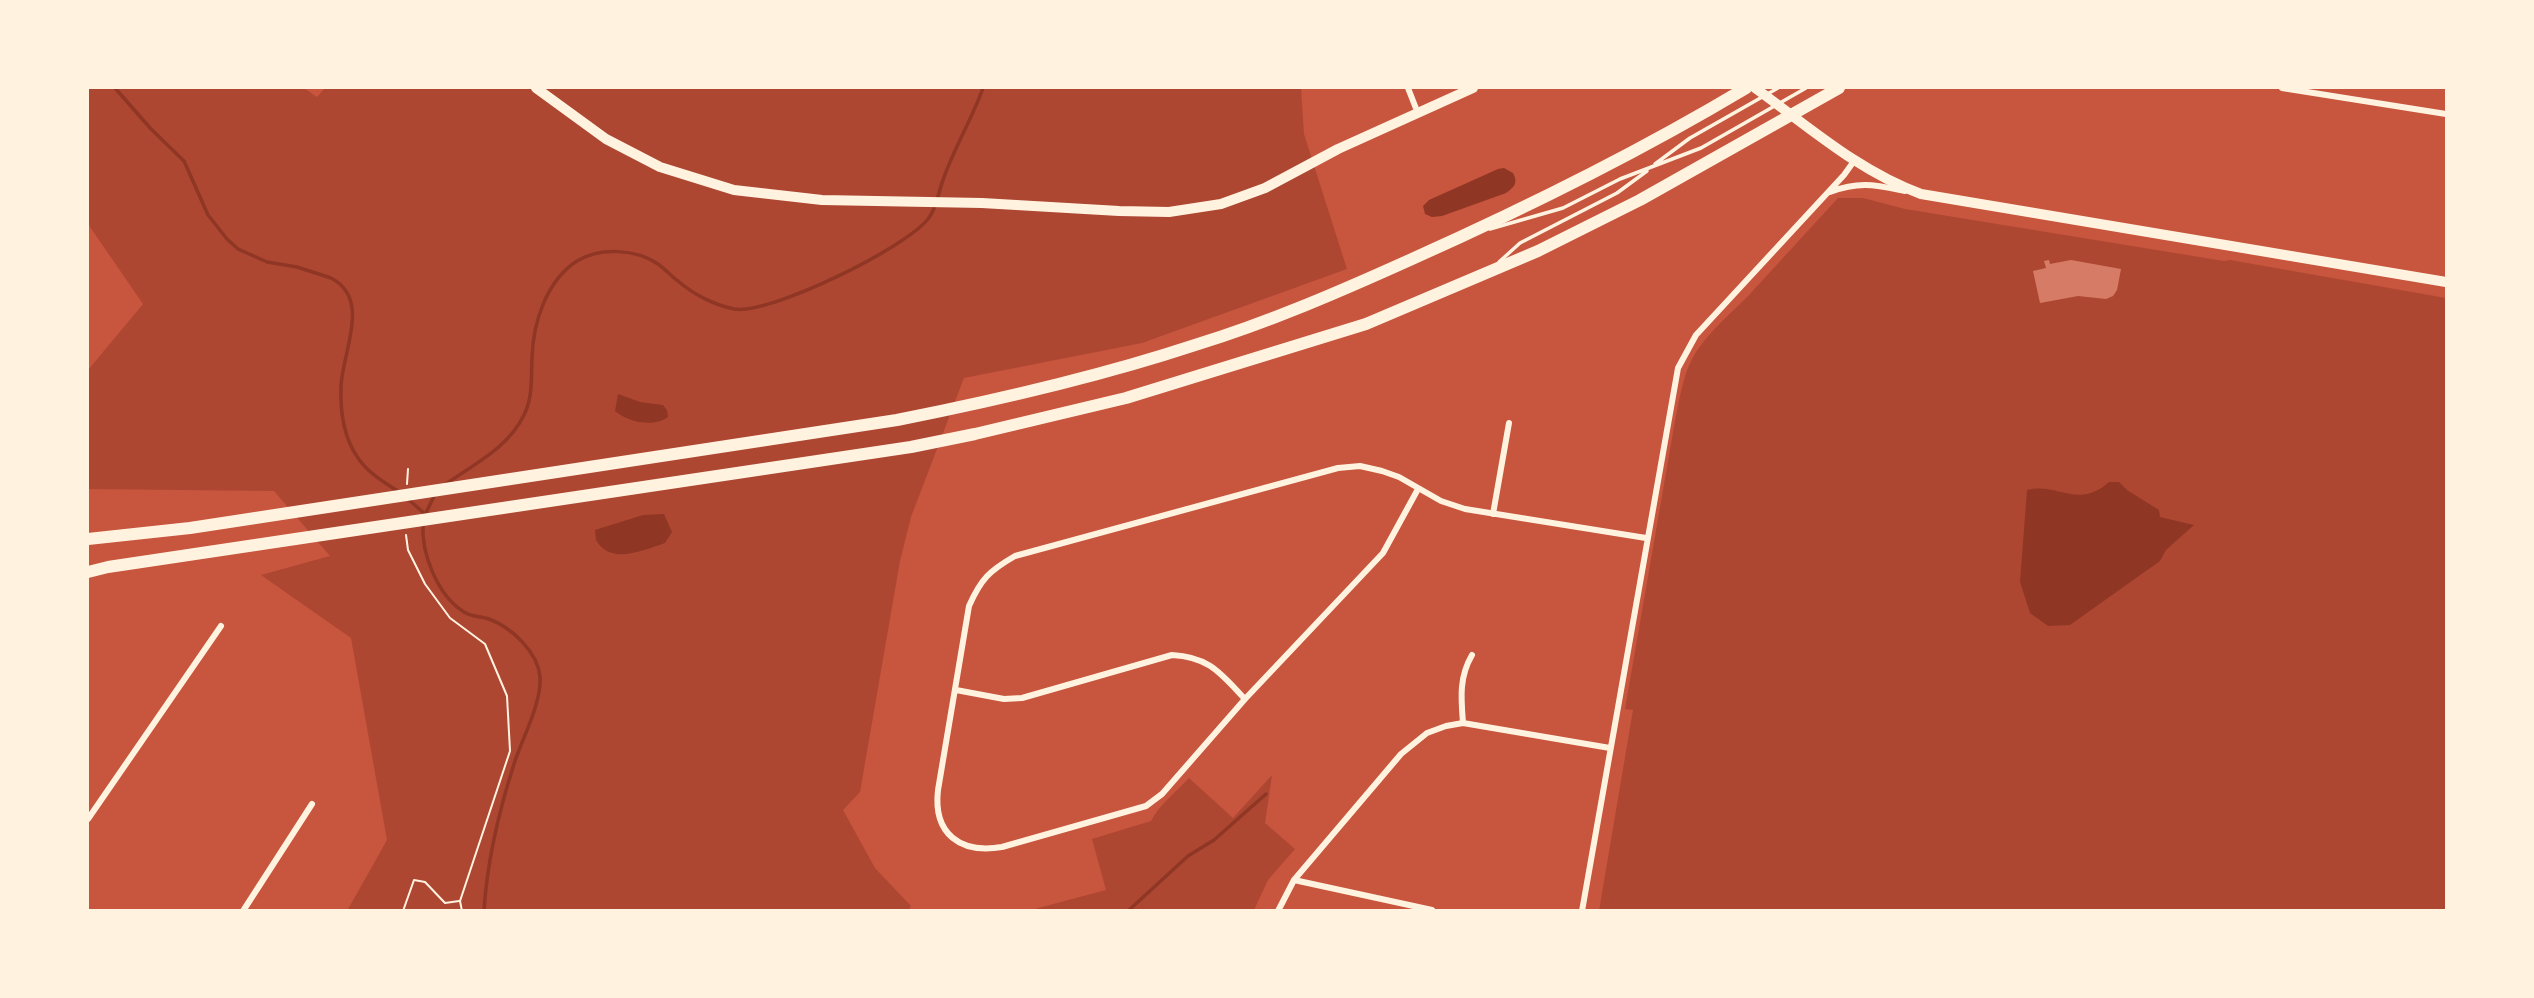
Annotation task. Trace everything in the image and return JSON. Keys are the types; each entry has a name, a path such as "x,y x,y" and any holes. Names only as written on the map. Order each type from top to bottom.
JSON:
{"highway":[{"path":"88,540 190,528 897,420 1049,387 1164,355 1267,321 1458,239 1656,140 1746,88"},
{"path":"88,570 911,447 1074,411 1366,324 1485,275 1640,200 1839,88"},
{"path":"88,581 162,559"}],"main road":[{"path":"536,88 606,139 660,167 734,190 822,200 982,203 1169,212 1221,204 1265,188 1417,111 1473,88"},
{"path":"1755,88 1882,179 1920,194 2446,282"}],"street":[{"path":"1408,88 1417,111"},
{"path":"2282,88 2446,114"},
{"path":"1582,911 1673,386 1683,356 1696,335 1854,161"},
{"path":"1827,193 1863,184 1920,194"},
{"path":"1493,514 1509,424"},
{"path":"1418,489 1383,554 1245,699 1177,779 1146,806 984,850 971,848 955,839 940,823 936,806 969,606 978,585 992,569 1015,556 1338,468 1360,466 1399,477 1441,501 1493,514 1646,538"},
{"path":"88,819 221,626"},
{"path":"956,690 1004,699 1022,698 1172,655 1190,656 1205,662 1218,670 1245,699"},
{"path":"1463,723 1461,686 1466,664 1472,655"},
{"path":"1278,911 1294,880 1401,754 1427,733 1463,723 1610,748"},
{"path":"243,911 312,804"},
{"path":"1294,880 1432,910"}],"lane":[{"path":"1485,275 1520,243 1617,193 1690,138 1778,88"},
{"path":"1458,239 1563,208 1620,179 1702,148 1806,88"}],"path":[{"path":"406,488 408,469"},
{"path":"407,541 408,550 425,584 450,618 485,644 508,696 510,751 460,901 462,911"},
{"path":"403,911 414,880 425,882 445,903 460,901"}],"shaded area":[{"path":"88,88 304,88 317,97 325,88 1301,88 1304,134 1347,269 1142,343 964,378 911,517 900,561 860,792 843,810 875,868 911,906 909,910 347,911 387,840 351,638 261,575 330,556 274,491 88,489 88,370 143,304 88,224"},
{"path":"1504,168 1513,173 1515,179 1513,186 1506,193 1442,216 1432,217 1425,214 1423,206 1429,200"},
{"path":"1838,198 1863,198 1905,209 2230,260 2446,298 2446,910 1599,911 1633,710 1625,709 1685,377 1696,352 1708,336"},
{"path":"618,394 640,402 663,405 668,417 648,423 627,418 615,411"},
{"path":"2109,482 2119,482 2159,510 2160,517 2194,525 2166,550 2160,561 2070,625 2048,626 2030,613 2020,582 2027,490 2049,489 2078,495 2098,490"},
{"path":"664,514 672,532 665,543 637,552 619,554 602,548 596,540 595,530 643,515"},
{"path":"1272,775 1265,823 1295,849 1268,880 1254,910 1031,910 1106,890 1092,839 1151,821 1189,778 1233,818"}],"building":[{"path":"2049,260 2050,264 2071,260 2121,269 2117,290 2113,296 2106,299 2078,296 2040,303 2033,271 2046,268 2044,261"}],"waterway":[{"path":"115,88 184,161 208,215 238,249 267,262 297,267 331,278 343,287 350,299 352,313 352,328 341,386 346,433 362,464 399,492"},
{"path":"446,484 500,446 524,415 529,401 533,345 539,317 549,291 566,269 596,253 639,255 658,264 697,295 734,309 776,302 805,291 866,262 915,231 928,219 947,168 983,88"},
{"path":"425,515 435,494"},
{"path":"408,499 425,514"},
{"path":"423,523 428,560 446,595 467,614 489,619 514,634 529,650 540,677 535,709 514,764 499,818 484,911"},
{"path":"1128,911 1188,856 1214,840 1266,794"}]}
